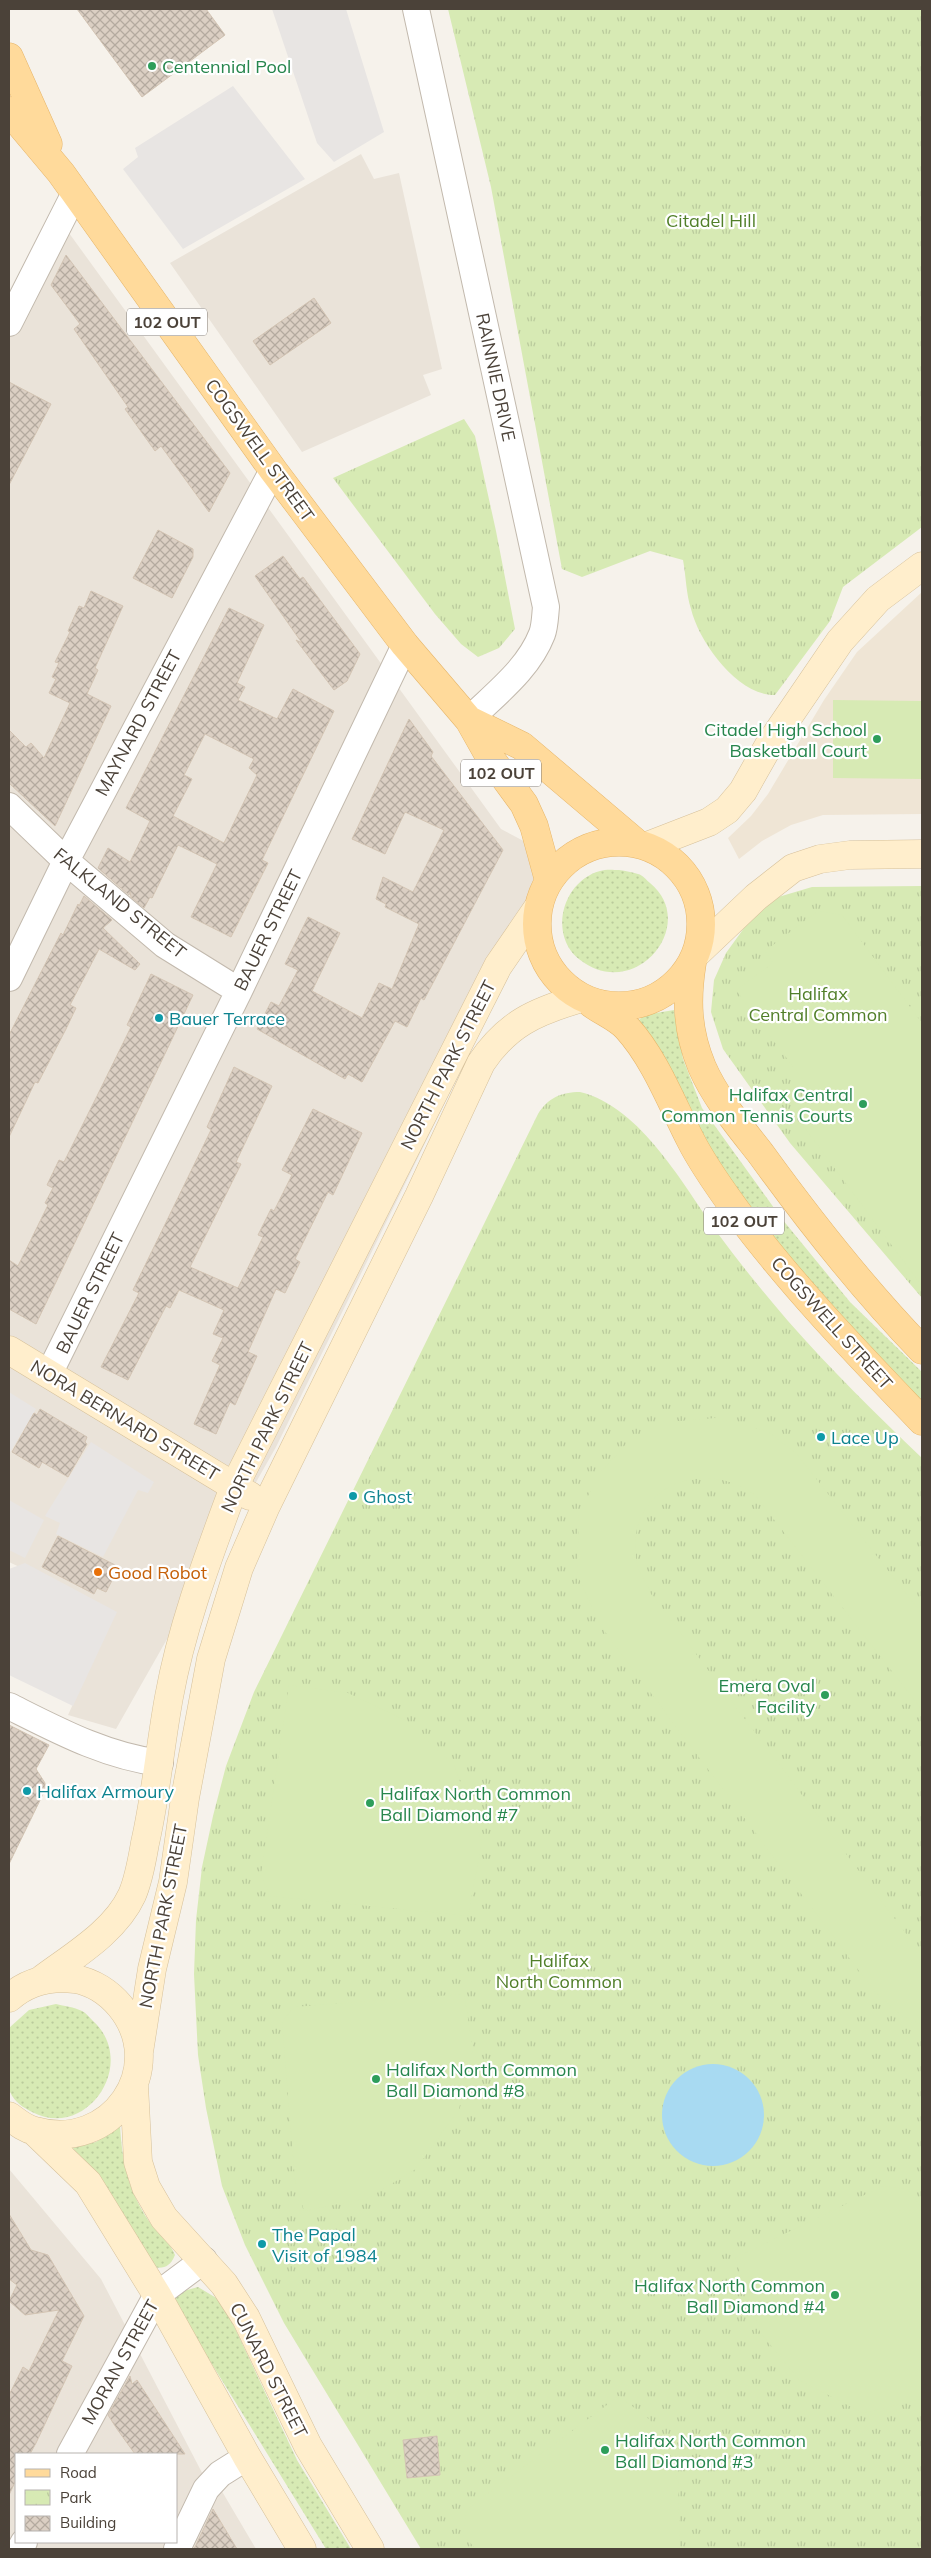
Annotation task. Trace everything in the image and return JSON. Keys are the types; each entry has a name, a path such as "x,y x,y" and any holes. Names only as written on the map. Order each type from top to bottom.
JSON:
{"main road":[{"name":"COGSWELL STREET","path":"9,57 68,183"},
{"name":"COGSWELL STREET","path":"9,111 68,183 273,470 405,645 469,720 491,760 524,804 534,826 548,878"},
{"path":"548,878 563,862 585,850 604,844 640,844 710,822 727,810 743,791 769,745 840,641 878,599 922,566"},
{"name":"COGSWELL STREET","path":"469,720 522,746 640,844"},
{"path":"640,844 672,860 690,882 699,906 701,930 687,995 688,1018 702,1067 720,1099 819,1234 893,1320 922,1350"},
{"path":"585,1002 616,1007 639,1004 660,995 678,981 695,958 756,897 793,868 820,859 850,854 922,854"},
{"name":"102 OUT","path":"548,878 537,909 540,936 548,961 562,982 585,1002"},
{"name":"NORTH PARK STREET","path":"20,1988 99,1935 119,1915 132,1895 148,1831 160,1764 168,1698 178,1653 208,1557 234,1486 498,966 537,909"},
{"name":"COGSWELL STREET","path":"585,1002 625,1026 648,1056 691,1142 734,1208 782,1269 835,1330 922,1421"},
{"name":"NORTH PARK STREET","path":"134,2084 152,1969 173,1882 185,1798 211,1659 239,1568 266,1506 419,1196 481,1063 493,1044 514,1025 533,1015 585,1002"},
{"name":"NORA BERNARD STREET","path":"9,1350 266,1506"},
{"path":"20,1988 61,1977 80,1980 99,1987 114,1999 131,2023 139,2052"},
{"path":"20,2128 54,2136 74,2135 94,2128 110,2117 125,2102 134,2084"},
{"name":"CUNARD STREET","path":"134,2084 136,2146 138,2162 146,2187 164,2218 224,2284 246,2318 308,2446 370,2549"},
{"path":"20,2128 88,2183 157,2295 247,2457 302,2549"}],"street":[{"name":"RAINNIE DRIVE","path":"416,9 546,607 542,633 532,654 518,673 469,720"},
{"path":"9,323 68,183"},
{"name":"MAYNARD STREET","path":"9,978 66,861 273,470"},
{"name":"BAUER STREET","path":"50,1374 239,991 405,645"},
{"name":"FALKLAND STREET","path":"9,806 66,861 165,945 239,991"},
{"path":"9,1706 79,1741 136,1760 160,1764"},
{"name":"MORAN STREET","path":"71,2453 157,2295 204,2260"},
{"path":"177,2549 206,2488 220,2474 247,2457"}],"shaded area":[{"path":"272,9 346,9 384,132 334,162 317,143"},
{"path":"233,86 305,179 183,249 123,169 138,157 135,148"},
{"path":"361,154 374,179 399,173 442,369 423,375 431,395 302,452 170,263"},
{"path":"61,222 501,829 571,866 511,968 276,1447 116,1729 68,1715 115,1613 9,1562 9,321"},
{"path":"922,592 922,814 823,815 791,825 762,841 739,859 728,838 751,816 768,794 824,700 857,652"},
{"path":"9,1392 36,1409 9,1454"},
{"path":"91,1442 154,1482 148,1493 138,1490 103,1557 56,1534 60,1523 45,1516"},
{"path":"9,1500 44,1520 25,1558 9,1550"},
{"path":"25,1563 117,1612 73,1706 9,1675 9,1569"},
{"path":"9,2169 101,2279 210,2488 220,2488 256,2549 9,2549"}],"green space":[{"name":"Citadel Hill","path":"448,9 922,9 922,527 843,587 830,621 775,695 761,693 747,687 722,665 711,651 695,622 691,609 683,560 650,551 582,577 562,569 491,187"},
{"path":"464,419 475,436 515,629 499,648 478,657 461,644 435,614 333,478"},
{"name":"Citadel High School Basketball Court","path":"833,700 922,701 922,779 833,778"},
{"path":"619,870 636,873 650,883 663,898 668,915 666,931 659,947 647,960 632,969 615,972 596,969 582,962 571,951 565,940 562,928 566,904 571,893 579,883 588,876 600,871"},
{"name":"Halifax Central Common Tennis Courts","path":"922,886 922,1298 790,1143 723,1049 711,1012 714,980 726,953 752,917 775,898 812,887"},
{"name":"Halifax Central Common Tennis Courts","path":"818,911 842,915 922,1023 922,1286 793,1112 815,1096 736,990 773,963 765,951"},
{"path":"674,1010 683,1059 702,1108 782,1219 850,1302 922,1372 922,1403 838,1320 718,1175 637,1022 644,1015"},
{"name":"Halifax North Common","path":"580,1092 602,1100 623,1114 642,1131 660,1151 719,1235 788,1321 854,1391 922,1458 922,2549 421,2549 284,2323 245,2245 222,2186 206,2108 198,2055 194,1974 196,1920 202,1867 226,1766 254,1692 538,1114 546,1104 556,1097 567,1093"},
{"path":"715,1418 767,1431 796,1453 922,1614 922,1710 755,1495 739,1486 722,1480 704,1478 686,1480 670,1487 656,1497 644,1511 637,1529 636,1559 651,1594 922,1955 922,2025 902,2016 874,1991 600,1625 577,1574 579,1514 599,1474 628,1442 668,1422"},
{"name":"Halifax North Common Ball Diamond #7","path":"289,1685 348,1693 405,1720 454,1765 482,1842 468,1916 270,1896 261,1874"},
{"name":"Halifax North Common Ball Diamond #8","path":"464,1994 473,2049 459,2109 416,2169 368,2198 304,2211 295,2180 282,2023 293,2007"},
{"path":"56,2004 79,2010 88,2015 106,2038 111,2057 108,2076 100,2093 88,2107 71,2116 52,2118 25,2108 17,2102 10,2092 8,2072 9,2028 29,2010"},
{"path":"120,2125 125,2165 137,2201 154,2228 170,2246 175,2255 169,2265 160,2268 152,2267 95,2175 72,2147 96,2142"},
{"name":"Halifax North Common Ball Diamond #4","path":"883,2186 907,2189 922,2208 922,2399 863,2413 799,2380 760,2332 735,2258"},
{"path":"198,2287 218,2299 233,2324 297,2460 351,2549 326,2549 176,2306 175,2299 180,2292"},
{"name":"Halifax North Common Ball Diamond #3","path":"619,2396 650,2420 678,2481 680,2549 476,2549 463,2535 467,2509"}],"water":[{"path":"713,2064 733,2068 749,2079 760,2095 764,2115 760,2135 749,2151 733,2162 713,2166 693,2162 677,2151 666,2135 662,2115 666,2095 677,2079 693,2068"}],"building":[{"name":"Centennial Pool","path":"77,9 206,9 225,35 142,97"},
{"path":"66,255 230,473 209,512 161,446 155,451 125,409 128,407 74,329 80,324 51,285"},
{"path":"314,298 331,323 270,365 253,341"},
{"path":"9,382 51,404 9,485"},
{"path":"158,530 193,549 193,557 172,598 133,578"},
{"path":"283,556 300,579 303,577 360,654 347,681 334,690 296,640 302,643 255,576"},
{"path":"91,591 123,606 95,668 98,670 87,694 111,706 55,826 9,783 9,730 26,747 31,743 44,758 70,703 49,693 56,679 52,677 59,663 55,662 70,632 68,631 79,606 84,608"},
{"path":"229,608 264,625 237,683 245,687 238,700 277,719 293,689 334,711 262,860 268,863 231,937 191,917 217,864 178,845 152,898 150,897 144,908 131,897 130,892 129,895 98,868 108,848 130,862 150,821 126,808","holes":["205,734 254,759 249,768 257,775 224,843 173,816 192,779 184,775"]},
{"path":"409,719 433,752 431,756 503,850 424,1000 421,998 407,1027 395,1021 362,1082 348,1074 345,1079 257,1029 271,1002 279,1006 298,970 285,964 308,917 340,933 312,991 362,1018 379,983 392,989 419,924 385,907 386,904 376,899 383,877 413,892 444,830 405,812 385,854 352,839"},
{"path":"84,896 112,920 103,928 140,964 135,970 99,949 70,1005 76,1008 66,1029 38,1083 35,1082 9,1137 9,1035 61,933 63,935"},
{"path":"151,974 193,995 36,1324 9,1309 9,1260 18,1266 48,1205 45,1203 53,1188 47,1185 59,1160 64,1162 97,1096 131,1027 127,1025"},
{"path":"234,1067 272,1086 236,1162 241,1164 190,1267 238,1288 263,1237 258,1235 271,1209 274,1211 292,1175 282,1170 313,1109 362,1133 333,1195 328,1192 295,1259 300,1262 285,1293 276,1289 248,1352 257,1356 235,1405 230,1402 216,1434 194,1424 220,1365 212,1361 223,1338 213,1334 224,1310 179,1290 170,1308 166,1306 128,1380 101,1367 139,1293 133,1290 211,1130 207,1127"},
{"path":"40,1409 87,1437 85,1442 87,1444 68,1477 42,1462 39,1468 12,1452 34,1413 37,1415"},
{"path":"58,1536 119,1567 106,1592 97,1588 94,1594 42,1567"},
{"name":"Halifax Armoury","path":"9,1725 49,1745 36,1769 45,1783 45,1790 9,1864"},
{"path":"9,2214 31,2250 48,2255 84,2316 62,2361 72,2366 36,2443 31,2453 15,2453 15,2482 9,2495 9,2395 23,2367 29,2371 59,2310 25,2315 9,2301 17,2285 9,2279"},
{"path":"130,2376 132,2384 137,2380 185,2454 134,2453 108,2415"},
{"path":"437,2436 440,2475 407,2478 403,2440"},
{"path":"213,2509 237,2549 194,2549"}],"place":[{"name":"Centennial Pool","path":"152,66"},
{"name":"Citadel High School Basketball Court","path":"877,739"},
{"name":"Bauer Terrace","path":"159,1018"},
{"name":"Halifax Central Common Tennis Courts","path":"863,1104"},
{"name":"Lace Up","path":"821,1437"},
{"name":"Ghost","path":"353,1496"},
{"name":"Good Robot","path":"98,1572"},
{"name":"Emera Oval Facility","path":"825,1695"},
{"name":"Halifax Armoury","path":"27,1791"},
{"name":"Halifax North Common Ball Diamond #7","path":"370,1803"},
{"name":"Halifax North Common Ball Diamond #8","path":"376,2079"},
{"name":"The Papal Visit of 1984","path":"262,2244"},
{"name":"Halifax North Common Ball Diamond #4","path":"835,2295"},
{"name":"Halifax North Common Ball Diamond #3","path":"605,2450"}],"park label":[{"name":"Halifax Central Common","path":"818,1003"}]}
